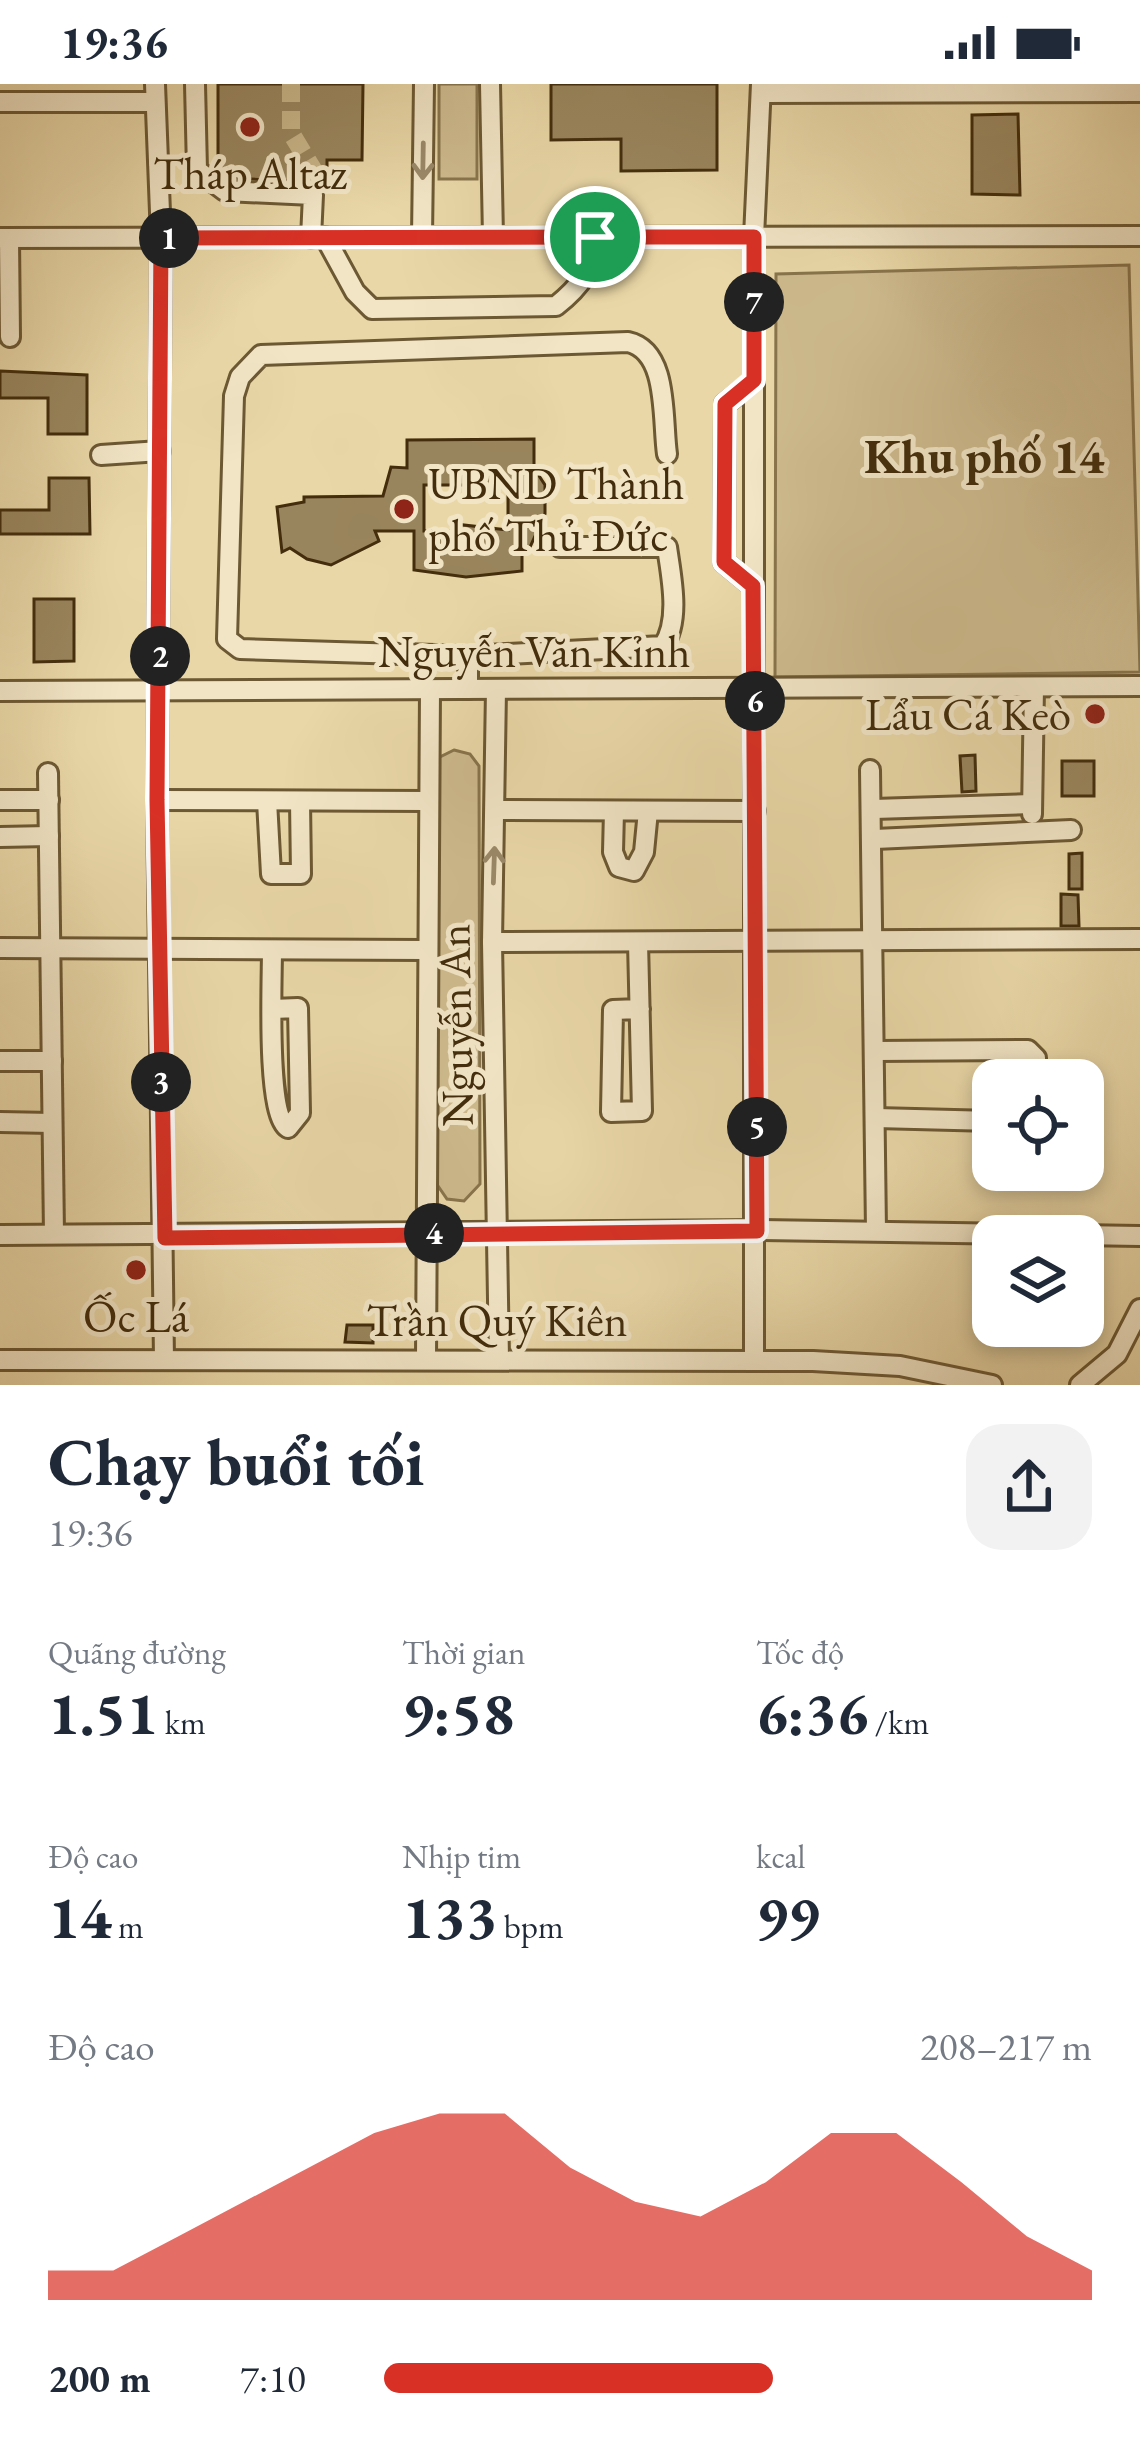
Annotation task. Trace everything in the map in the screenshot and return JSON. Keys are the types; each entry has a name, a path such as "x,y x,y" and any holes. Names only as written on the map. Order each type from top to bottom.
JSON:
{"street":[{"path":"194,84 197,170 225,191 314,195 318,238 372,309 556,306 578,289 593,262 595,237"},
{"path":"422,237 424,84"},
{"path":"490,84 493,237"},
{"path":"754,1359 754,237 761,88 1140,92"},
{"path":"0,102 40,93 155,93 161,238 157,800 164,1360"},
{"path":"10,337 4,238 1140,236"},
{"path":"467,307 467,348"},
{"path":"560,547 667,547 674,593 668,640 663,646 468,656 240,649 226,639 234,396 246,368 261,355 643,345 654,359 667,454"},
{"path":"753,586 724,562 724,539 725,404 754,380"},
{"path":"100,455 160,451"},
{"path":"468,656 468,689"},
{"name":"Nguyễn Văn Kỉnh","path":"0,691 1140,686"},
{"path":"1032,830 1034,687"},
{"name":"Nguyễn An","path":"496,689 492,942 499,1360"},
{"name":"Nguyễn An","path":"425,1360 430,690"},
{"path":"870,770 875,839 876,1231"},
{"path":"48,773 54,1234"},
{"path":"0,800 49,800"},
{"path":"157,800 427,801"},
{"path":"267,801 272,874 301,874 300,801"},
{"path":"874,809 1032,803"},
{"path":"495,810 755,811"},
{"path":"614,811 613,852 619,867 634,871 644,852 648,811"},
{"path":"875,839 1070,830"},
{"path":"0,837 49,836"},
{"path":"492,942 1140,939"},
{"path":"638,942 640,1009 642,1112 611,1112 613,1010 640,1009"},
{"path":"0,948 427,950"},
{"path":"272,950 273,1009 276,1111 288,1128 300,1113 298,1008 273,1009"},
{"path":"876,1051 1028,1050 1036,1059"},
{"path":"0,1061 52,1061"},
{"path":"876,1118 972,1120"},
{"path":"0,1122 52,1123"},
{"path":"0,1235 165,1238 876,1231 1140,1236"},
{"path":"1080,1385 1117,1354 1140,1309"},
{"name":"Trần Quý Kiên","path":"0,1360 754,1359 900,1366 992,1385"}],"shaded area":[{"path":"439,84 477,84 477,179 439,179"},
{"path":"1129,265 1140,672 775,677 776,274"},
{"path":"454,750 470,754 479,766 480,1184 464,1201 447,1199 436,1183 438,758"}],"building":[{"path":"218,84 363,84 362,160 327,160 327,183 230,178 218,169"},
{"path":"551,84 717,84 717,170 621,171 621,139 551,140"},
{"path":"1018,114 1020,195 972,194 972,115"},
{"path":"0,371 87,375 87,434 48,434 48,398 0,398"},
{"name":"UBND Thành phố Thủ Đức","path":"534,439 534,468 545,485 545,514 530,547 522,546 522,571 466,577 414,570 414,531 375,531 379,541 331,565 307,559 290,548 282,552 277,507 304,502 304,497 383,496 391,467 407,468 407,440","holes":["424,485 508,485 508,530 455,524 455,531 424,531"]},
{"path":"49,478 89,478 90,534 0,534 0,510 49,510"},
{"path":"34,599 74,599 74,661 34,662"},
{"path":"975,755 976,791 962,792 960,756"},
{"path":"1062,761 1094,761 1094,796 1062,796"},
{"path":"1082,853 1082,889 1069,889 1069,854"},
{"path":"1061,894 1078,895 1079,926 1061,926"},
{"path":"347,1325 373,1325 373,1343 345,1342"}],"tunnel":[{"path":"291,84 291,133 314,171 313,195"}],"place":[{"name":"Tháp Altaz","path":"250,127"},
{"name":"UBND Thành phố Thủ Đức","path":"404,509"},
{"name":"Lẩu Cá Keò","path":"1095,714"},
{"name":"Ốc Lá","path":"136,1270"}],"district":[{"name":"Khu phố 14","path":"984,456"}],"route":[{"path":"595,237 754,237 754,380 725,404 724,562 753,586 757,1231 165,1238 157,800 161,238 595,237"}]}
